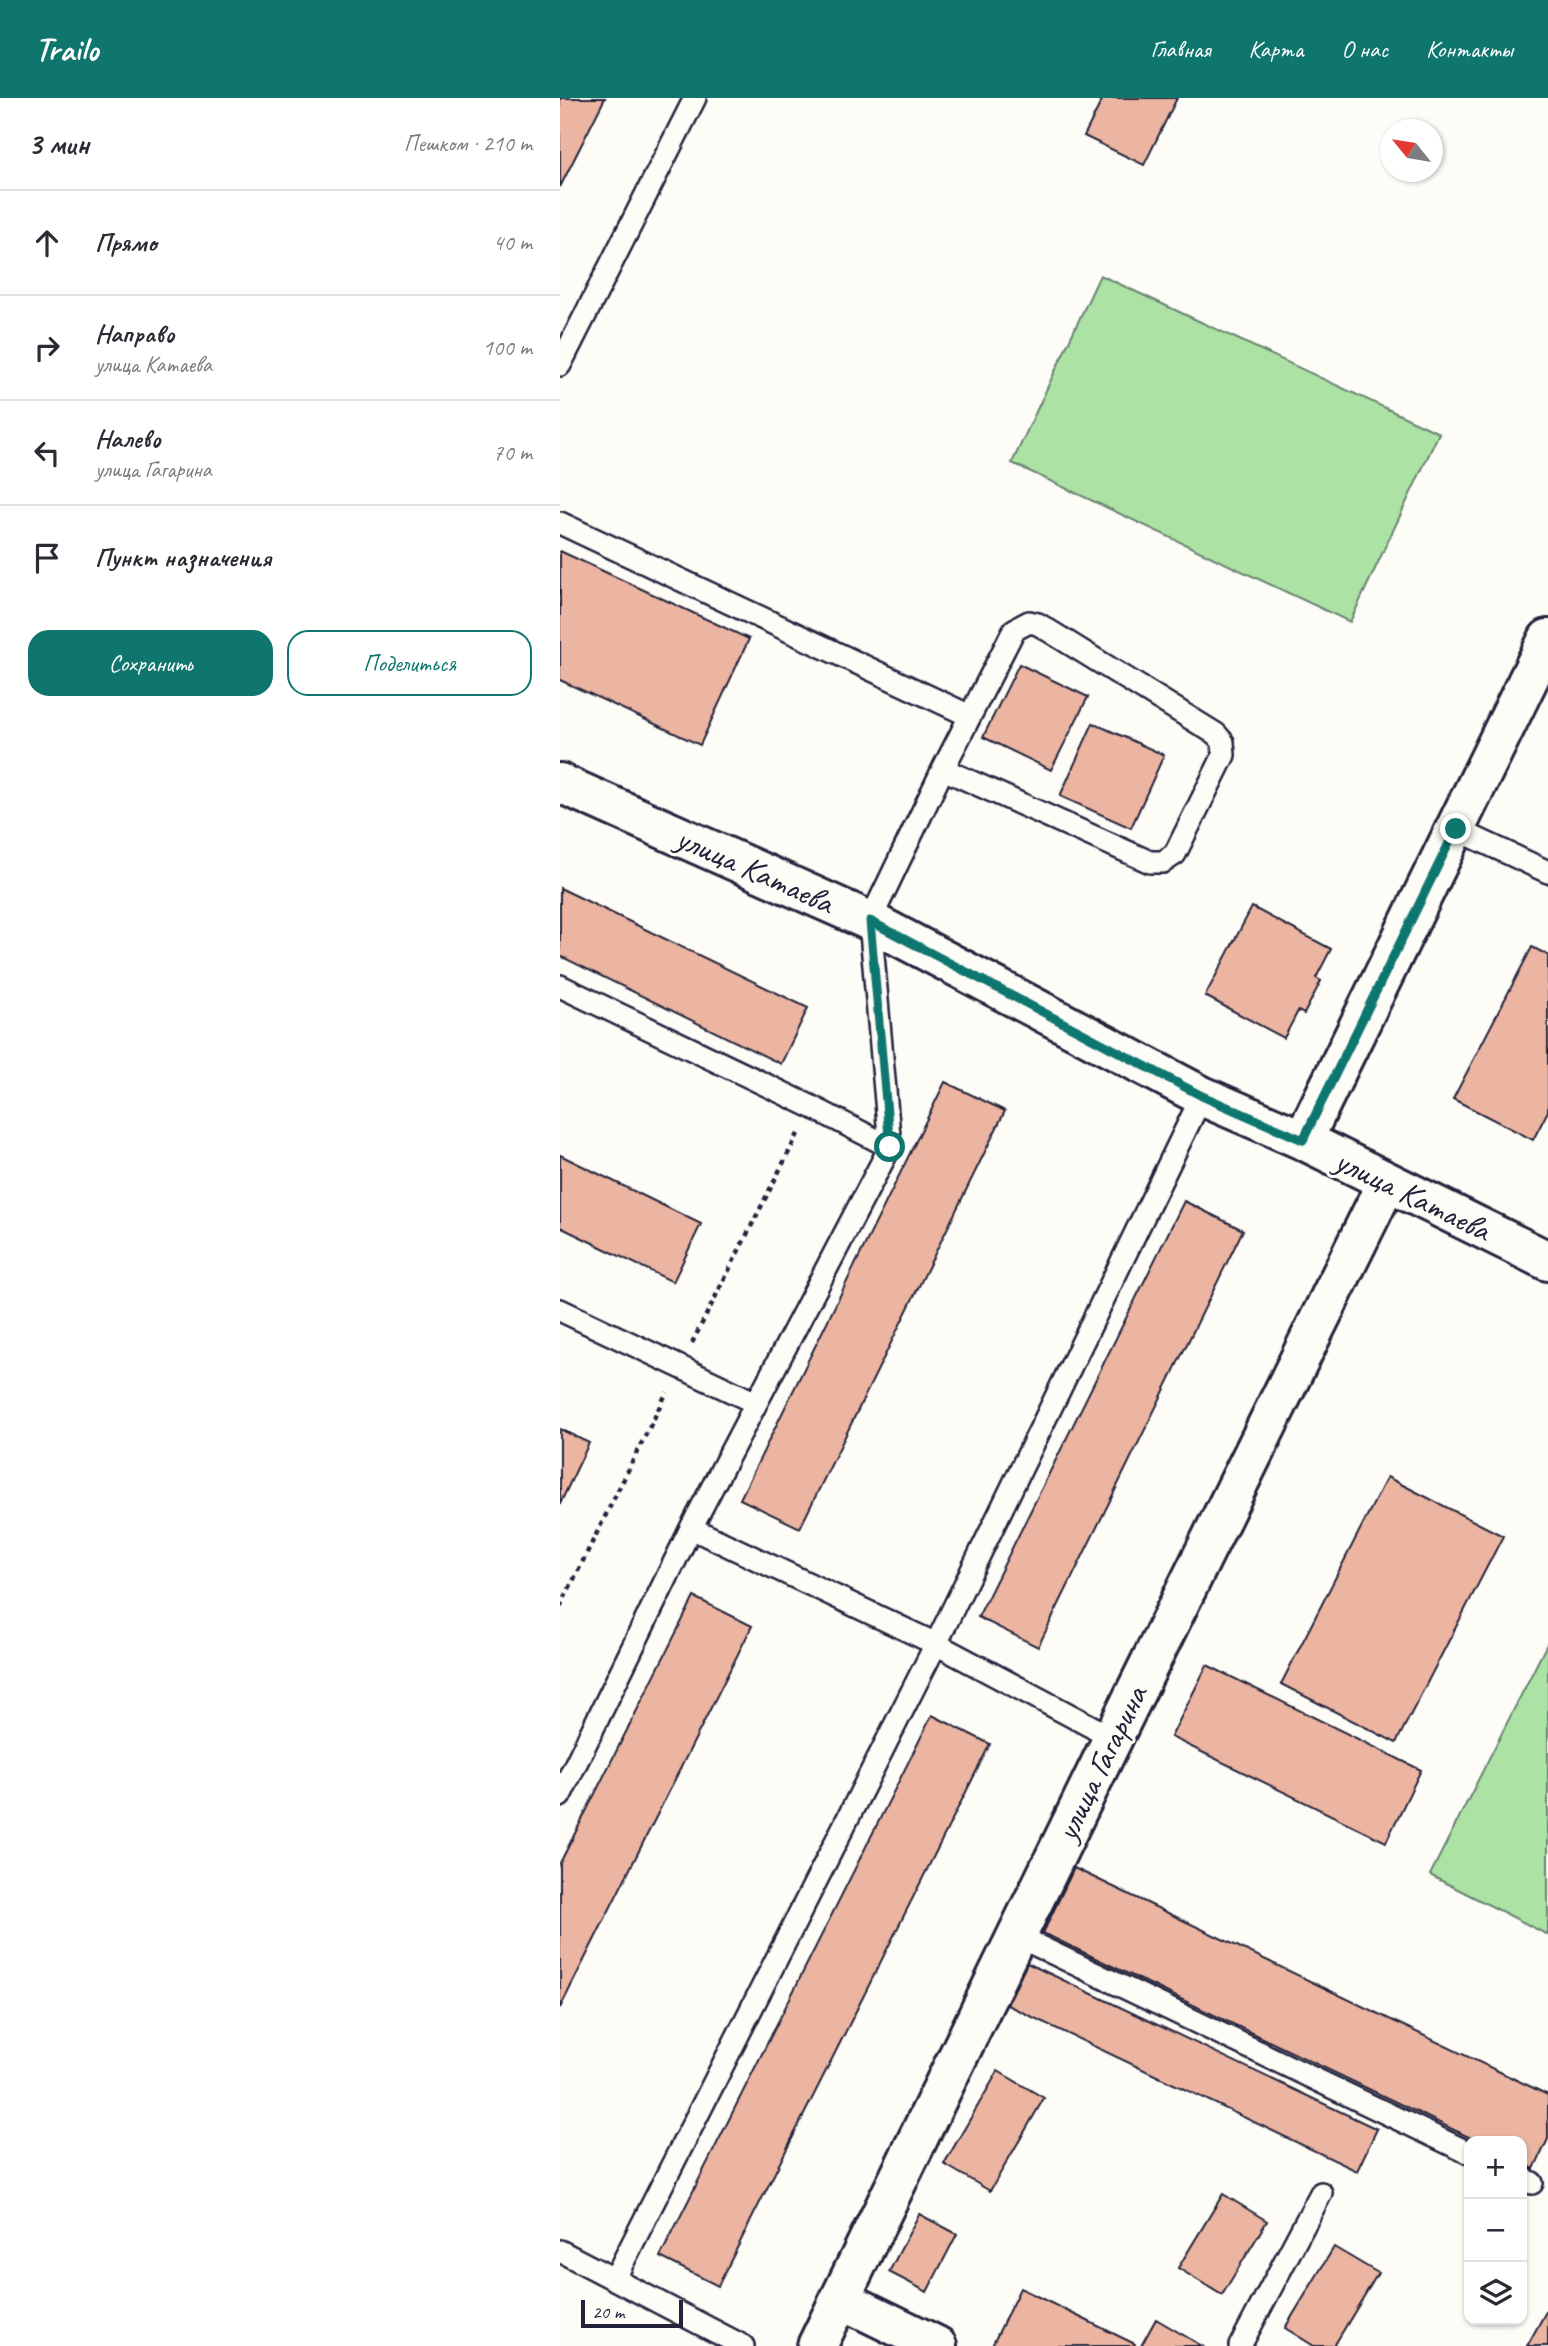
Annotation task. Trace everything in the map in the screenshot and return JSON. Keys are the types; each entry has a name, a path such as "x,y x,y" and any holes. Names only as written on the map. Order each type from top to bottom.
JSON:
{"street":[{"path":"1303,1140 1548,639"},
{"name":"улица Катаева","path":"560,783 870,921 1202,1096 1303,1140 1548,1261"},
{"name":"улица Гагарина","path":"817,2346 1387,1182"},
{"path":"841,2299 937,2346"}],"lane":[{"path":"560,365 695,98"},
{"path":"560,523 970,716"},
{"path":"560,1796 691,1528 890,1147 870,921 943,769 1014,630 1029,622 1038,624 1216,734 1223,742 1224,755 1175,854 1163,862 1150,862 943,769"},
{"path":"1456,829 1548,872"},
{"path":"560,986 890,1147"},
{"path":"615,2278 936,1644 1202,1096"},
{"path":"560,1310 756,1403"},
{"path":"691,1528 936,1644 1113,1738"},
{"path":"1017,1937 1464,2151"},
{"path":"1240,2346 1321,2193"},
{"path":"560,2251 743,2346"}],"green space":[{"path":"1100,275 1439,433 1350,622 1012,463"},
{"path":"1548,1642 1548,1935 1430,1875"}],"building":[{"path":"560,98 605,98 560,187"},
{"path":"1103,98 1177,98 1144,165 1084,136"},
{"path":"560,551 749,639 700,745 560,680"},
{"path":"1019,664 1088,697 1051,770 983,737"},
{"path":"1093,723 1164,755 1131,828 1060,796"},
{"path":"560,888 808,1008 781,1064 560,956"},
{"path":"1252,907 1331,949 1316,978 1321,981 1304,1014 1298,1011 1284,1038 1205,996"},
{"path":"1532,947 1548,955 1548,1111 1533,1140 1453,1099"},
{"path":"945,1082 1005,1111 800,1528 740,1499"},
{"path":"560,1155 701,1224 673,1282 560,1227"},
{"path":"1184,1201 1243,1230 1038,1647 978,1617"},
{"path":"560,1429 589,1443 560,1504"},
{"path":"1387,1477 1503,1536 1396,1743 1281,1684"},
{"path":"694,1597 752,1626 560,2008 560,1863"},
{"path":"1207,1665 1421,1770 1386,1842 1171,1737"},
{"path":"932,1715 990,1744 718,2286 660,2257"},
{"path":"1074,1868 1548,2095 1548,2139 1534,2169 1527,2166 1527,2136 1467,2136 1043,1933"},
{"path":"1027,1963 1377,2129 1357,2171 1007,2005"},
{"path":"998,2071 1044,2098 990,2191 944,2164"},
{"path":"1223,2194 1267,2221 1222,2295 1178,2268"},
{"path":"919,2214 957,2234 927,2292 889,2272"},
{"path":"1334,2247 1378,2273 1334,2346 1314,2346 1285,2328"},
{"path":"1020,2288 1135,2344 992,2346"},
{"path":"1548,2308 1548,2346 1527,2346"},
{"path":"1156,2319 1202,2346 1141,2346"}],"route":[{"path":"890,1147 870,921 1202,1096 1303,1140 1456,829"}]}
